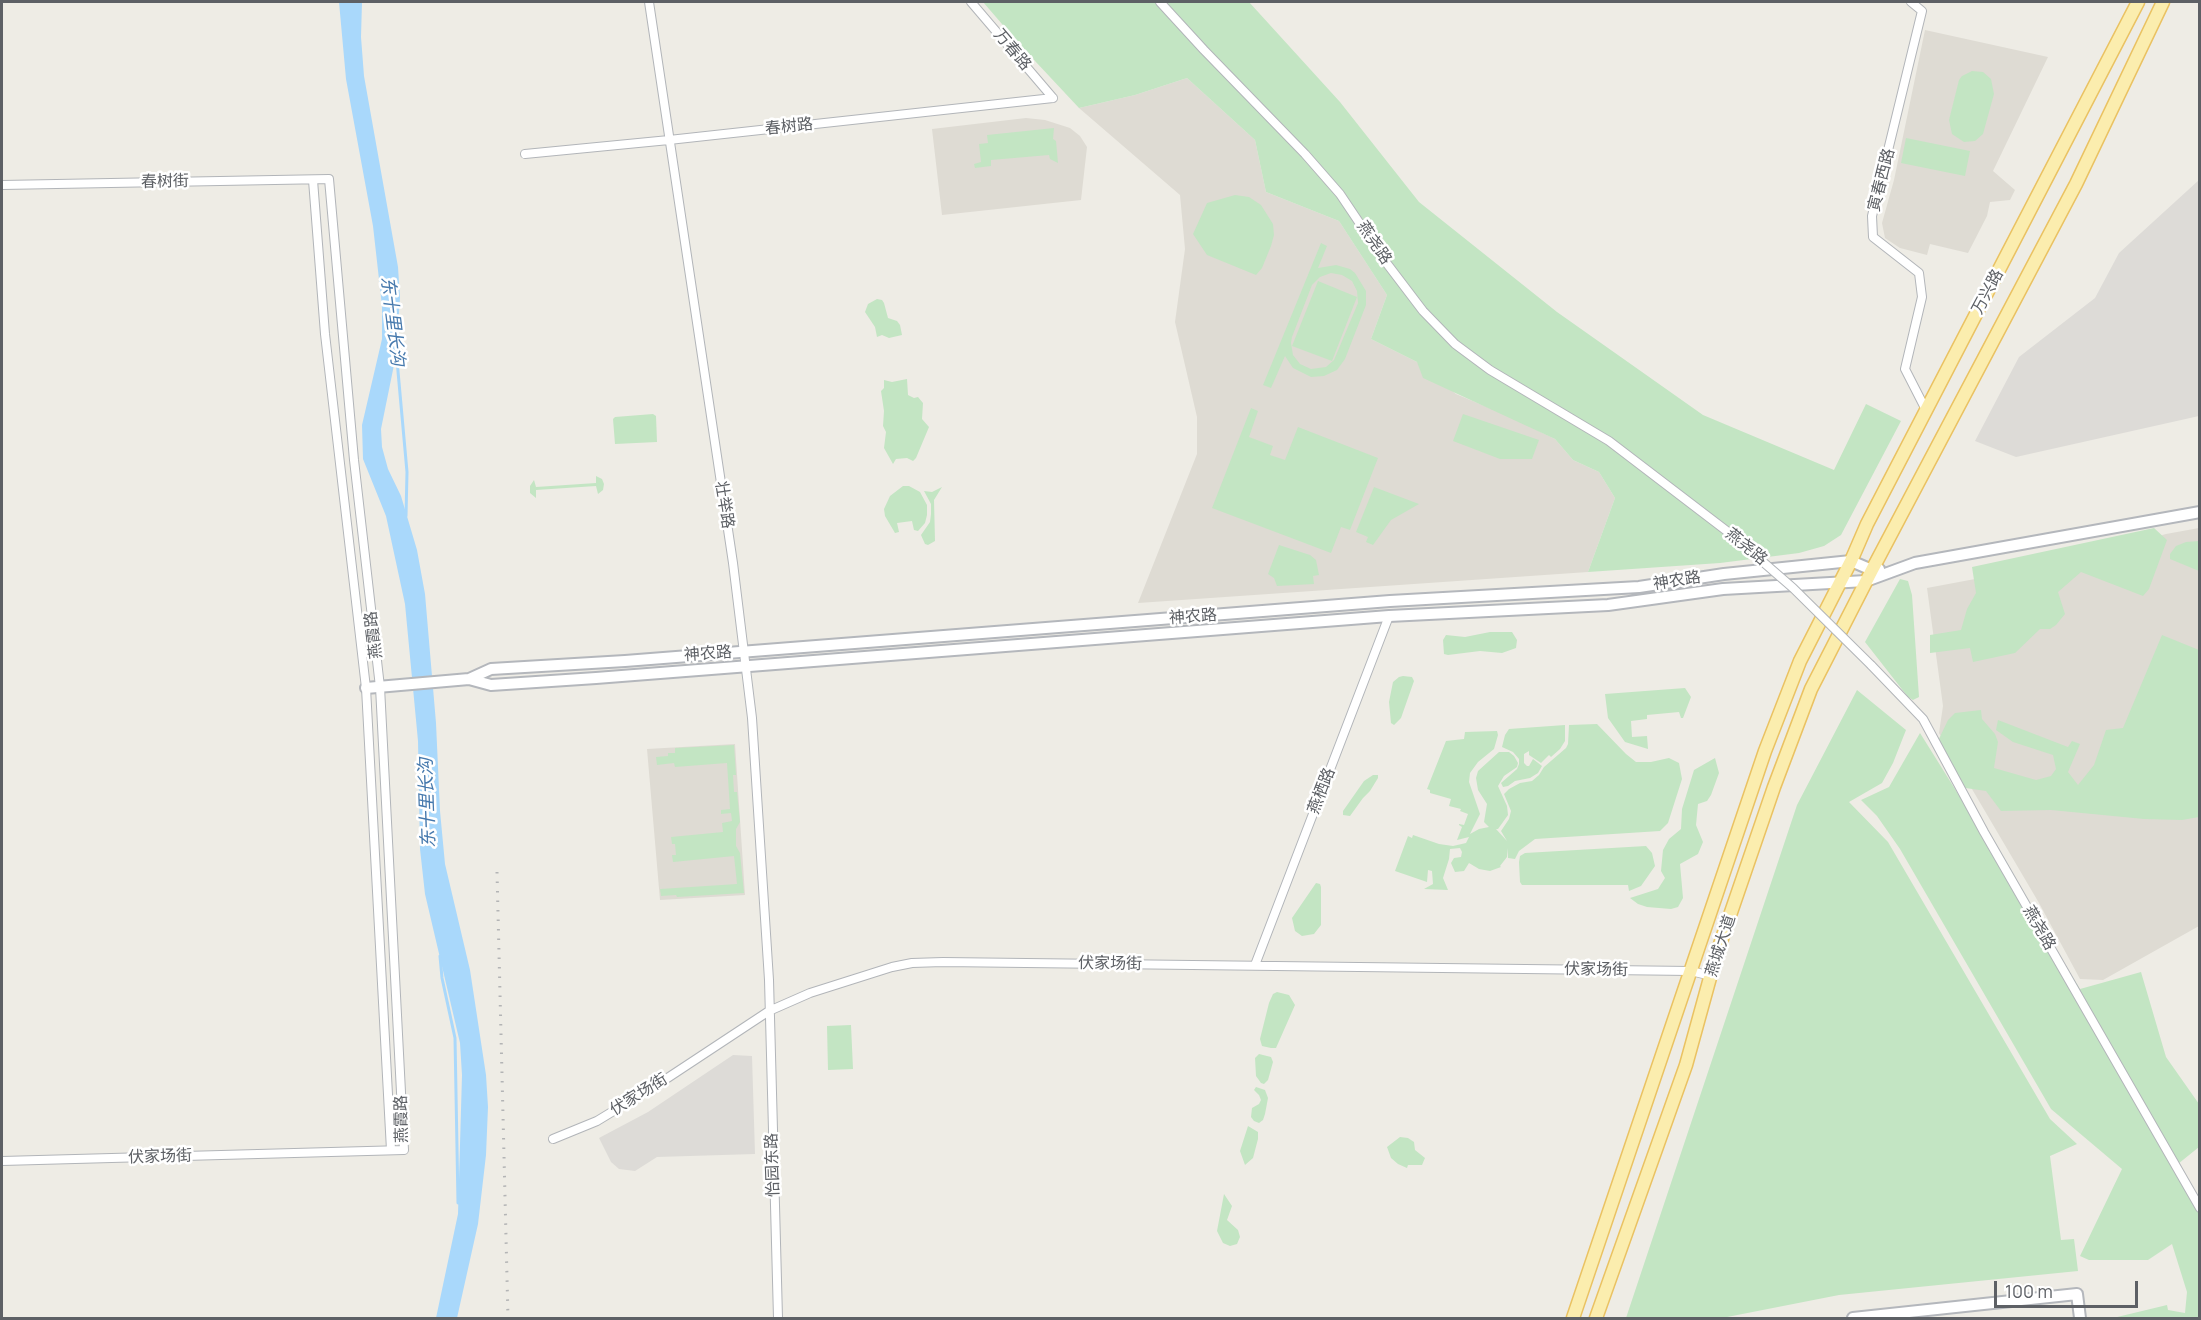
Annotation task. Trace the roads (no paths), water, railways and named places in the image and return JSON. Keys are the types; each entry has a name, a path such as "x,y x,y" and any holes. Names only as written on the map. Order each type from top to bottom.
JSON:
{"main road":[{"name":"万兴路","path":"1839,582 2138,2"},
{"name":"万兴路","path":"1869,576 2076,184 2163,2"},
{"name":"燕城大道","path":"1596,1318 1686,1065 1711,976 1774,787 1811,689 1869,576"},
{"name":"燕城大道","path":"1573,1318 1766,751 1800,661 1839,582"}],"street":[{"name":"壮举路","path":"649,2 747,666 769,970 769,1011"},
{"name":"万春路","path":"971,2 1053,98"},
{"name":"燕尧路","path":"1160,2 1305,153 1340,194 1385,261 1423,311 1455,344 1490,370 1609,441 1732,535 1794,588 1923,719 1984,832 2199,1208"},
{"name":"寅春西路","path":"1911,2 1922,10 1872,216 1873,237 1919,273 1922,297 1905,369 1926,410"},
{"name":"春树路","path":"525,154 1053,98"},
{"name":"春树街","path":"2,185 328,179"},
{"name":"燕霞路","path":"314,180 325,334 366,688 391,1150 404,1150 381,687 354,459 328,179"},
{"name":"神农路","path":"366,688 469,679 492,685 1389,616 1608,605 1723,589 1839,582 1915,563 2199,512"},
{"name":"神农路","path":"469,679 491,669 1390,601 1639,587 1724,574 1851,561 1869,576"},
{"name":"燕栖路","path":"1255,965 1389,616"},
{"name":"伏家场街","path":"553,1139 597,1121 769,1011 819,989 912,963 1691,970 1711,976"},
{"name":"怡园东路","path":"769,1011 778,1318"},
{"name":"伏家场街","path":"2,1161 391,1150"},
{"path":"1853,1318 2077,1294 2080,1318"}],"water":[{"path":"339,2 362,2 361,37 364,76 398,267 400,298 396,355 381,429 382,447 388,469 401,496 417,550 425,594 445,864 470,970 486,1075 488,1107 486,1155 478,1224 457,1318 436,1318 458,1214 462,1075 460,1043 425,894 420,849 418,741 405,604 386,516 363,459 362,425 382,339 382,306 373,226 346,79"}],"waterway":[{"name":"东十里长沟","path":"396,349 407,472 406,516"},
{"name":"东十里长沟","path":"440,956 442,978 455,1038 458,1203"}],"railway":[{"path":"497,872 508,1318"}]}
